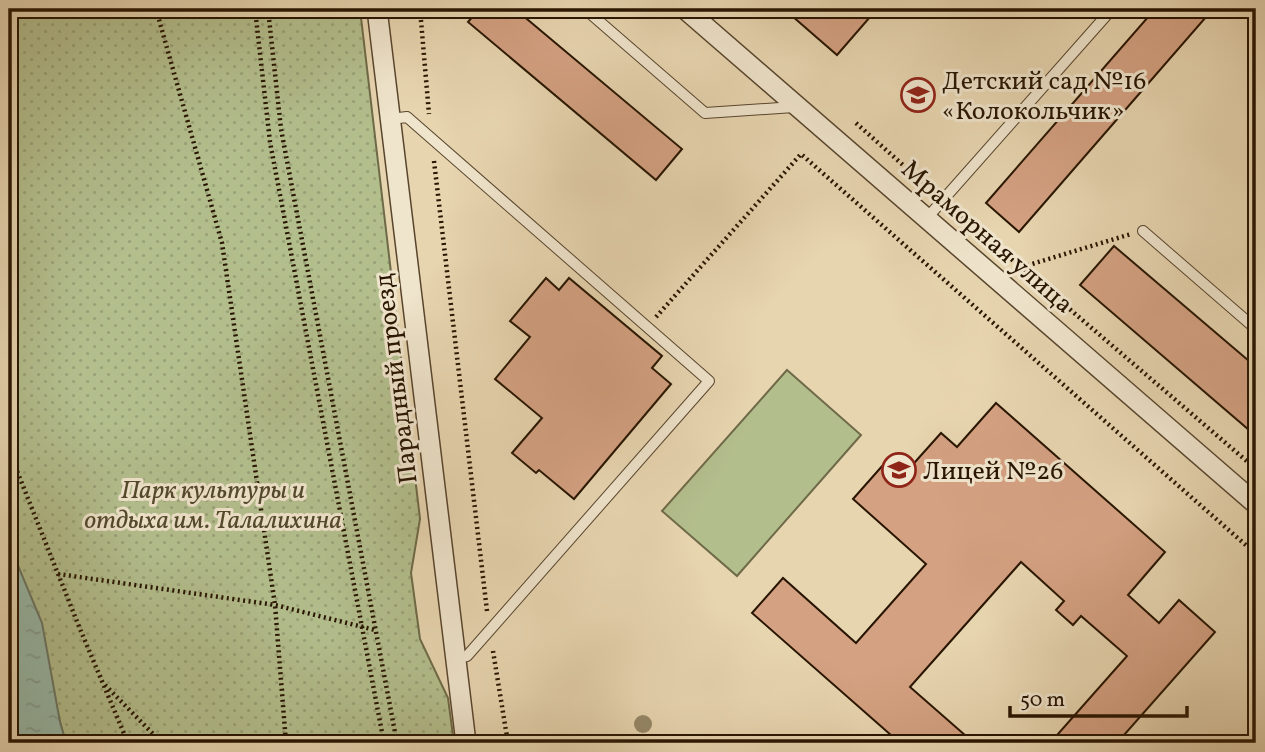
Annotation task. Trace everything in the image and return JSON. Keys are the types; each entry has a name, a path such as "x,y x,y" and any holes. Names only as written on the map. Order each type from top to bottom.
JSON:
{"street":[{"name":"Парадный проезд","path":"377,9 466,743"},
{"name":"Мраморная улица","path":"685,9 1256,504"}],"lane":[{"path":"585,9 705,113 798,107"},
{"path":"927,218 1112,9"},
{"path":"390,119 407,117 709,381 490,631 467,656 456,658"},
{"path":"1143,231 1256,328"}],"path":[{"path":"156,9 222,243 275,605 286,743"},
{"path":"255,9 270,142 384,743"},
{"path":"268,9 281,129 397,743"},
{"path":"420,9 431,138 490,631 508,743"},
{"path":"856,123 1256,468"},
{"path":"647,327 801,154 1256,555"},
{"path":"1021,268 1143,231"},
{"path":"9,451 128,743"},
{"path":"58,574 275,605 375,630"},
{"path":"102,682 162,743"}],"green space":[{"name":"Парк культуры и отдыха им. Талалихина","path":"9,9 360,9 420,519 411,573 420,639 448,698 454,743 66,743 9,545"},
{"path":"787,370 861,435 737,576 662,511"}],"water":[{"path":"9,544 42,623 66,743 9,743"}],"building":[{"path":"479,9 515,9 682,149 656,180 468,22"},
{"path":"784,9 877,9 837,55"},
{"path":"1155,9 1213,9 1019,232 986,203"},
{"path":"1114,246 1256,367 1256,436 1080,285"},
{"path":"546,278 559,290 569,278 662,356 652,368 671,384 574,499 539,470 536,473 512,453 542,418 495,379 530,337 510,321"},
{"path":"996,403 1165,552 1128,595 1159,623 1179,600 1215,632 1117,743 1050,743 1127,656 1081,616 1073,625 1056,610 1064,601 1021,562 910,687 974,743 900,743 752,613 783,578 856,643 926,564 853,499 891,456 907,471 941,433 957,447"}],"place":[{"name":"Детский сад №16 «Колокольчик»","path":"918,95"},
{"name":"Лицей №26","path":"899,470"}]}
